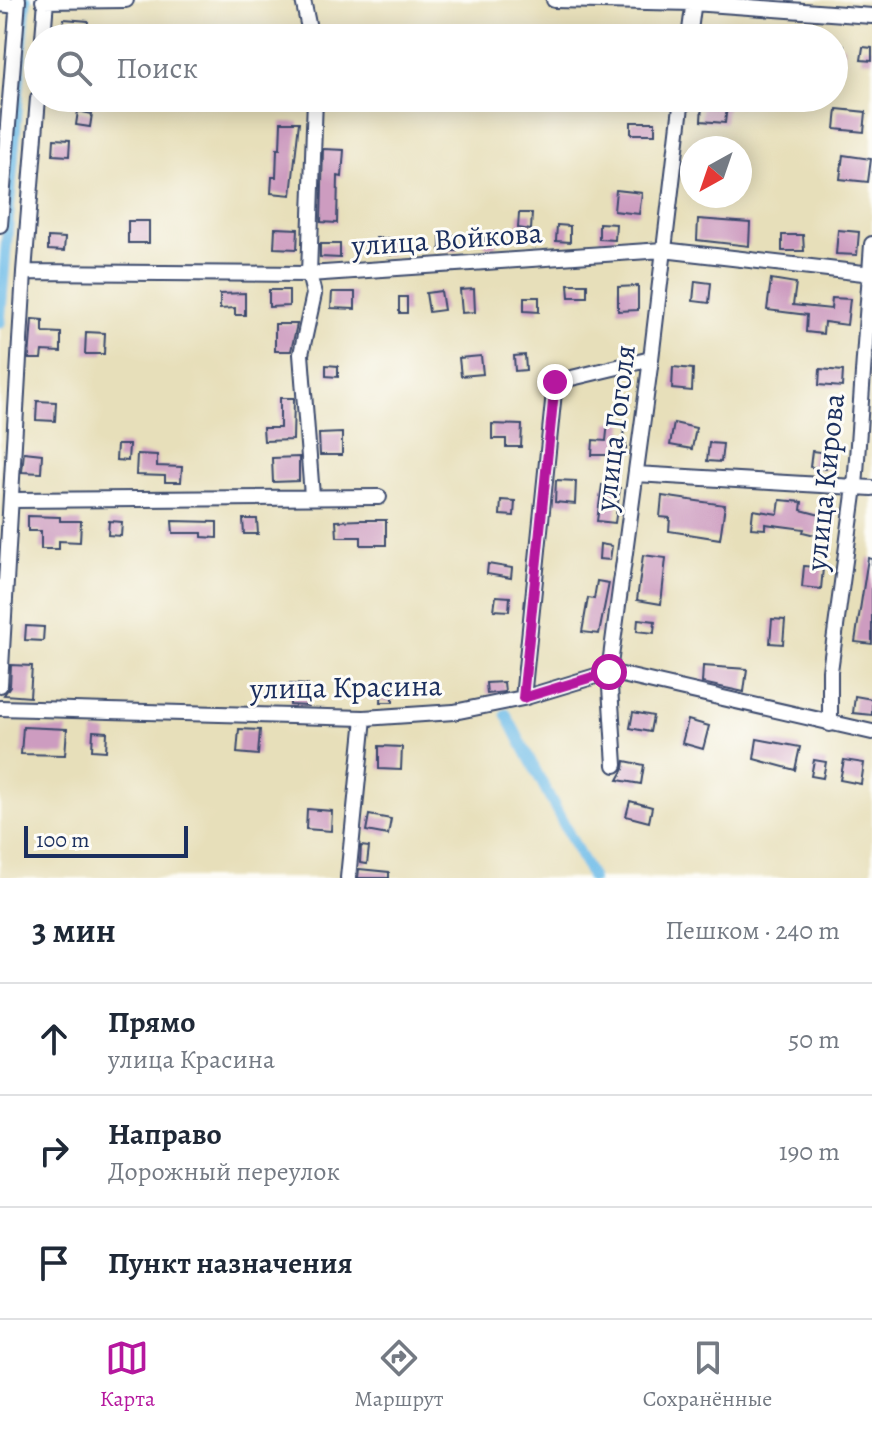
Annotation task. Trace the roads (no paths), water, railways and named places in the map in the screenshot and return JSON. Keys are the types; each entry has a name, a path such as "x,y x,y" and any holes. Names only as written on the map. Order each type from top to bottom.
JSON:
{"street":[{"path":"44,24 45,1 126,0"},
{"path":"303,0 308,24"},
{"path":"554,0 694,2 872,16"},
{"path":"691,24 694,2"},
{"path":"0,4 17,3 0,225"},
{"path":"0,685 24,272 37,112"},
{"path":"312,496 301,354 314,294 309,274 315,112"},
{"name":"улица Гоголя","path":"615,765 609,672 680,112"},
{"name":"улица Кирова","path":"830,724 830,671 855,487 872,244"},
{"name":"улица Войкова","path":"24,272 309,274 663,250 870,274"},
{"path":"523,698 555,382 651,359"},
{"path":"636,474 872,488"},
{"path":"12,500 379,497"},
{"path":"609,672 872,732"},
{"name":"улица Красина","path":"0,708 364,718 454,712 523,698 609,672"},
{"path":"348,878 364,718"}],"waterway":[{"path":"24,24 26,0"},
{"path":"0,323 24,25"},
{"path":"506,714 592,878"}]}
